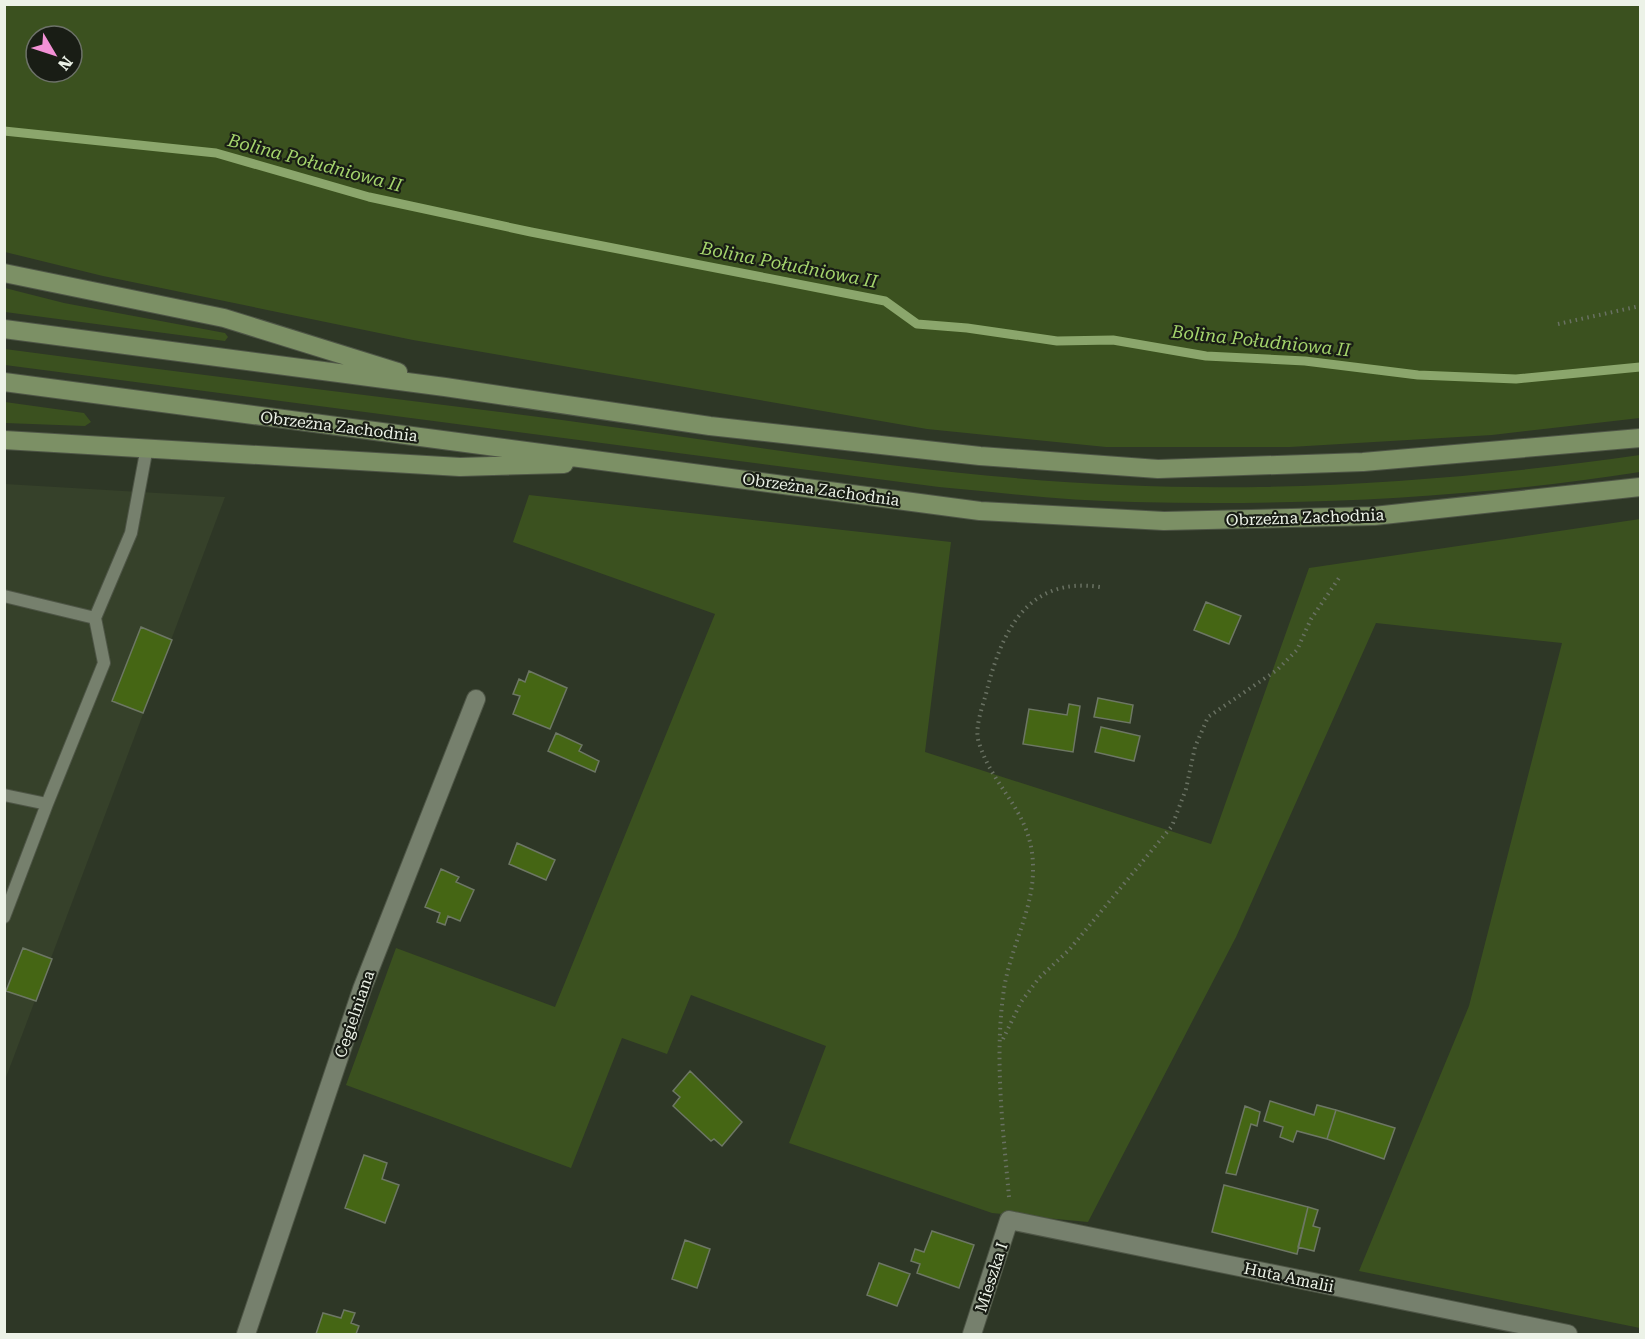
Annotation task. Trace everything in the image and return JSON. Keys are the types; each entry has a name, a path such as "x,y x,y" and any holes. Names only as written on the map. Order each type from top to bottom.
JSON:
{"street":[{"path":"4,273 224,318 445,387"},
{"path":"4,329 445,387 710,426 980,456 1158,469 1363,462 1641,438"},
{"name":"Obrzeżna Zachodnia","path":"4,382 980,511 1164,521 1374,516 1641,487"},
{"path":"4,440 460,467 620,462"},
{"name":"Cegielniana","path":"246,1335 362,989 476,699"},
{"name":"Mieszka I","path":"972,1335 1010,1220"},
{"name":"Huta Amalii","path":"1010,1220 1568,1335"}],"lane":[{"path":"6,911 46,804 104,663 95,618 131,533 147,447"},
{"path":"4,596 95,618"},
{"path":"4,795 46,804"}],"path":[{"path":"1558,324 1641,306"},
{"path":"1002,1042 1021,1002 1039,978 1069,950 1172,826 1186,789 1195,747 1208,717 1277,670 1297,650 1311,619 1339,578"},
{"path":"1010,1220 1002,1042 1004,990 1010,959 1030,894 1033,871 1032,848 1018,809 988,764 978,740 980,717 993,667 1004,640 1032,601 1052,589 1080,585 1100,588"}],"shaded area":[{"path":"5,484 225,497 5,1080"}],"green space":[{"path":"4,5 1640,5 1640,418 1492,435 1290,447 1106,447 927,429 413,340 103,276 5,252"},
{"path":"5,288 64,303 225,333 228,337 225,341 5,312"},
{"path":"5,349 562,420 911,468 1051,481 1185,487 1316,485 1512,471 1640,455 1640,472 1451,494 1324,501 1197,503 1060,498 939,487 5,365"},
{"path":"5,402 84,413 91,422 85,426 5,423"},
{"path":"529,495 951,542 925,752 1211,844 1309,568 1640,519 1640,1328 1359,1271 1469,1006 1562,643 1376,623 1236,937 1088,1222 992,1213 789,1143 826,1046 691,995 667,1054 622,1038 571,1168 346,1085 396,948 555,1007 715,614 513,542"}],"building":[{"path":"1206,602 1241,616 1229,644 1194,630"},
{"path":"141,627 172,640 143,713 112,701"},
{"path":"529,671 567,688 550,729 513,714 520,696 513,694 519,679 525,682"},
{"path":"1098,698 1133,705 1130,723 1094,717"},
{"path":"1069,704 1080,706 1073,752 1023,744 1029,709 1067,715"},
{"path":"1101,727 1140,736 1134,761 1095,752"},
{"path":"556,733 582,745 579,751 599,761 595,772 548,751"},
{"path":"517,843 555,860 546,880 509,864"},
{"path":"441,869 459,877 456,882 474,890 460,921 448,916 445,925 437,922 440,913 425,907"},
{"path":"23,948 52,959 36,1001 6,991"},
{"path":"690,1071 742,1122 722,1146 714,1139 711,1141 673,1106 680,1097 673,1091"},
{"path":"1270,1101 1314,1115 1317,1105 1336,1110 1327,1139 1297,1131 1293,1142 1280,1137 1283,1127 1264,1121"},
{"path":"1245,1106 1260,1112 1257,1126 1251,1124 1236,1175 1226,1173"},
{"path":"1336,1110 1395,1128 1384,1159 1327,1139"},
{"path":"364,1155 387,1163 382,1179 399,1185 385,1223 345,1208"},
{"path":"1224,1185 1308,1207 1297,1254 1212,1232"},
{"path":"1308,1207 1318,1210 1313,1226 1320,1228 1314,1251 1298,1247"},
{"path":"932,1231 974,1245 959,1288 917,1273 920,1264 911,1261 915,1249 924,1252"},
{"path":"685,1240 710,1249 697,1288 672,1279"},
{"path":"879,1263 910,1274 897,1306 867,1295"},
{"path":"344,1310 355,1313 351,1323 359,1326 356,1334 316,1334 323,1313 341,1318"}],"waterway":[{"name":"Bolina Południowa II","path":"4,131 216,153 369,197 531,232 885,301 917,324 967,328 1057,341 1113,340 1206,356 1305,361 1418,375 1516,379 1640,367"}]}
